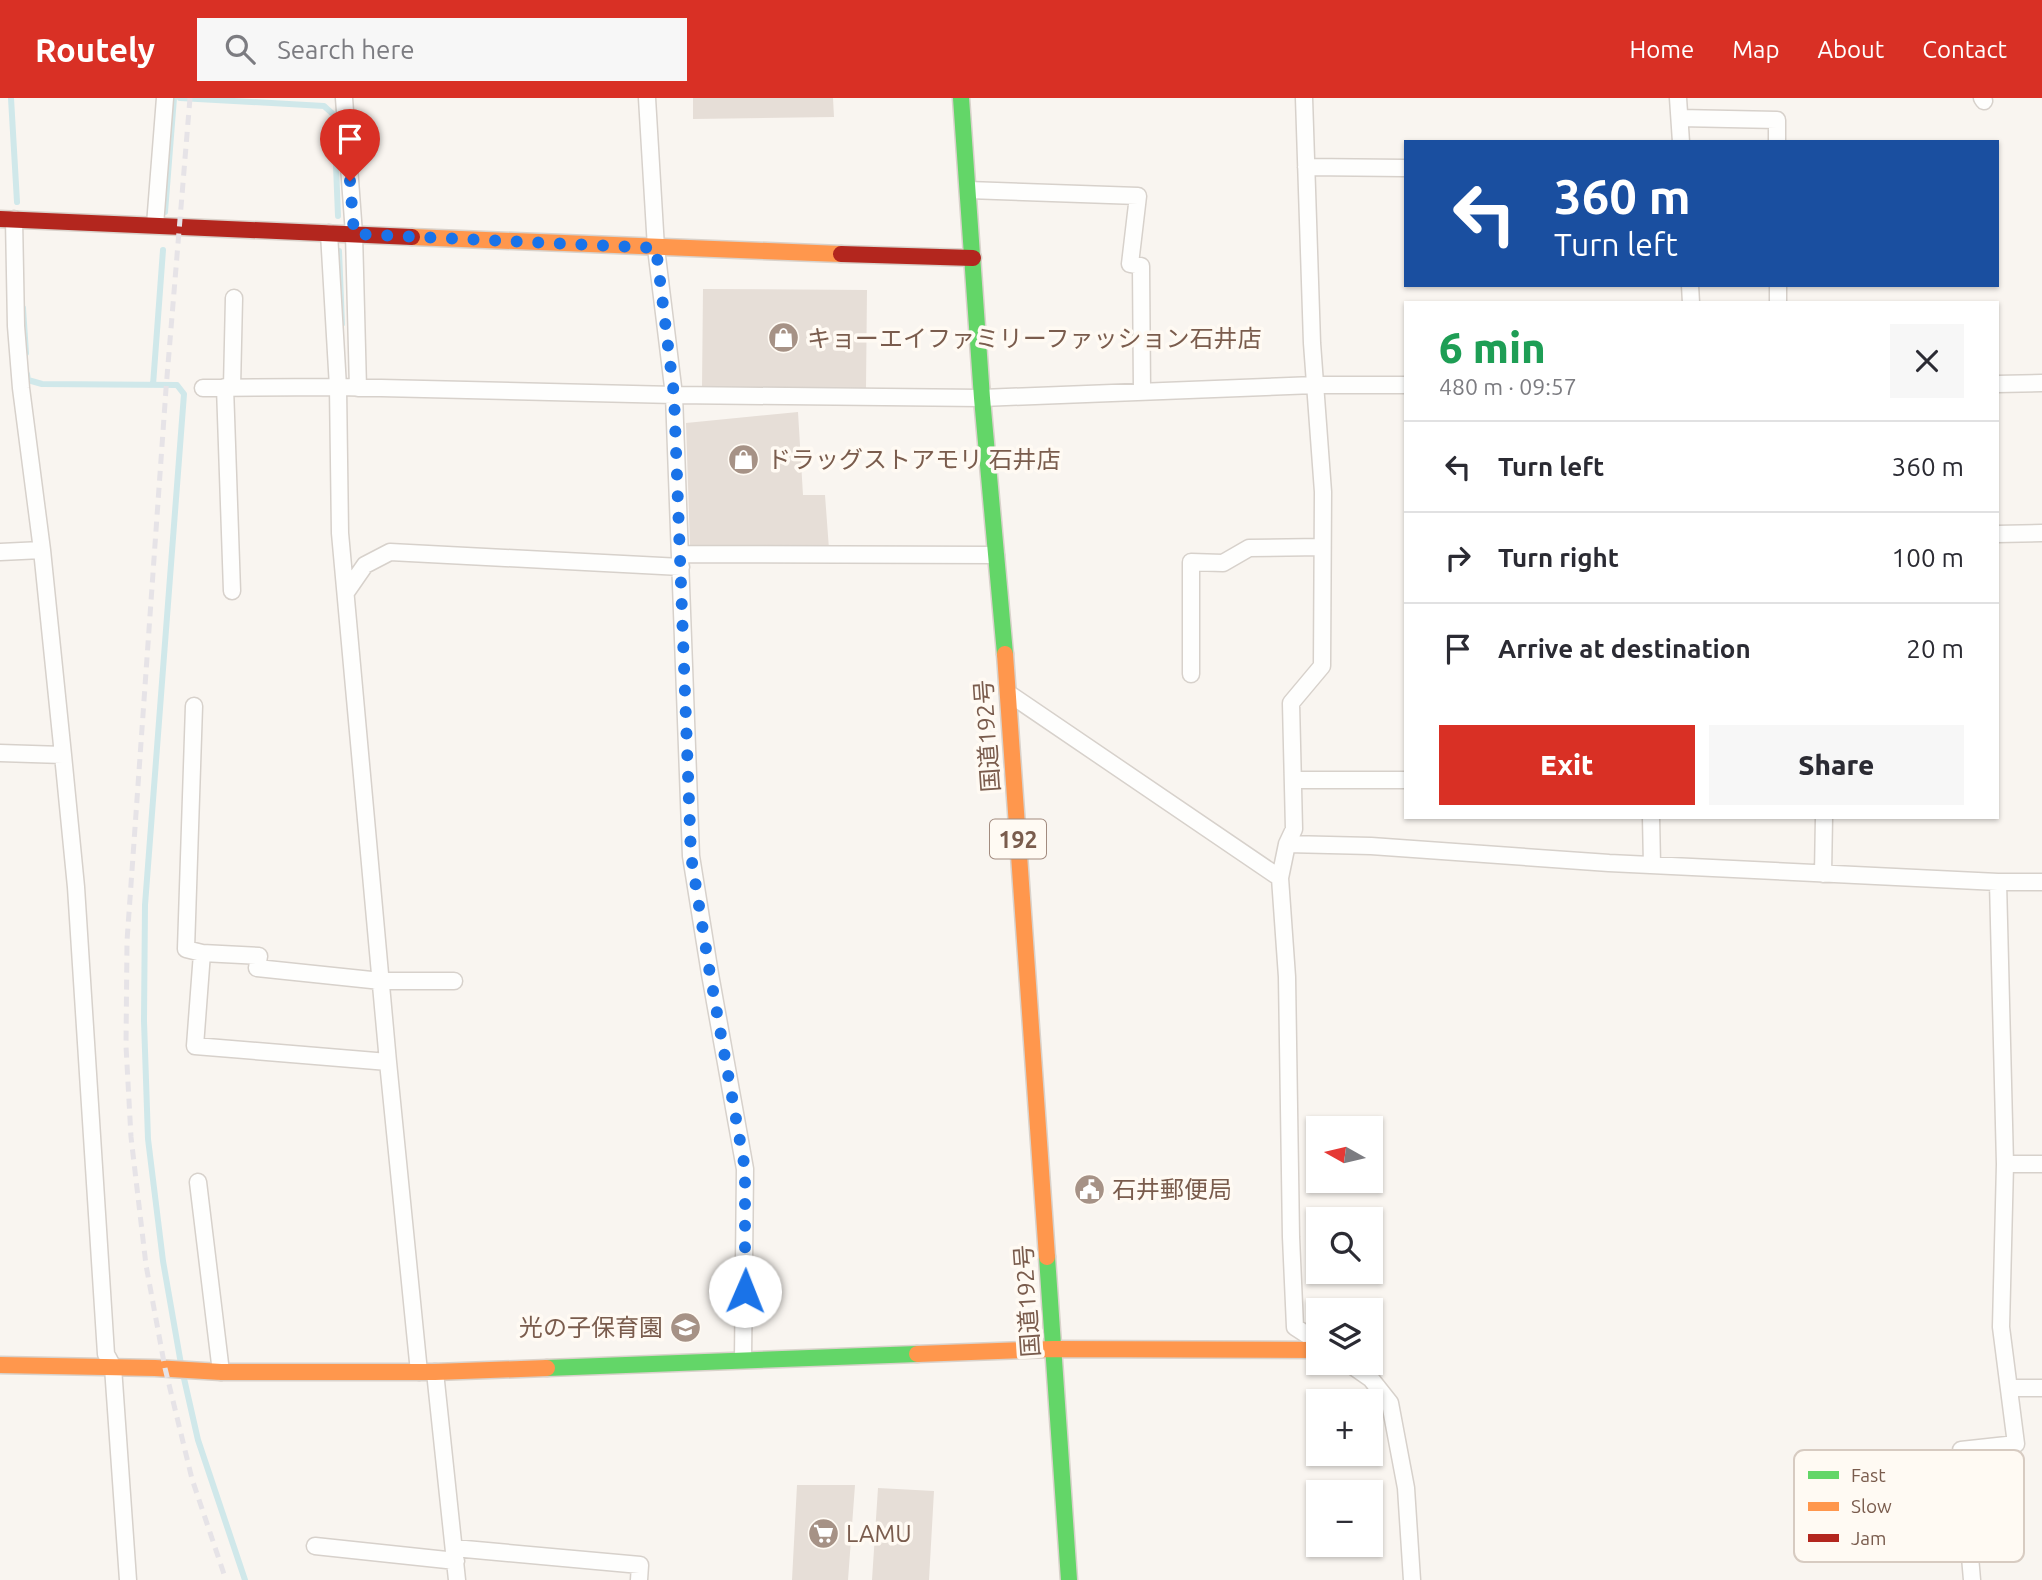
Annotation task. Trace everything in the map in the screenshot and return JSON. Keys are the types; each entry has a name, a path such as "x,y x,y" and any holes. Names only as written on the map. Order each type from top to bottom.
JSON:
{"main road":[{"name":"国道192号","path":"961,98 982,398 1007,694 1069,1580"},
{"path":"7,219 656,248 973,258"},
{"path":"0,1365 221,1371 427,1372 1053,1349 1306,1350"}],"street":[{"path":"155,225 165,98"},
{"path":"344,98 354,234 358,388"},
{"path":"647,98 656,248 674,395 691,856 745,1169 743,1359"},
{"path":"1304,98 1315,385 1323,492 1322,666 1291,703 1294,829 1287,844 1280,878 1287,977 1295,1327 1306,1334"},
{"path":"1678,98 1681,140"},
{"path":"1680,118 1777,120 1777,140"},
{"path":"1306,167 1404,168"},
{"path":"968,190 1138,196 1130,264 1142,266 1142,391"},
{"path":"7,219 21,388 42,550 76,901 106,1354 113,1367 128,1580"},
{"path":"329,233 338,387 340,533 382,981 387,1062 457,1580"},
{"path":"232,591 228,387 234,298"},
{"path":"1999,384 2042,383"},
{"path":"203,388 338,387 674,395 982,398 1315,385 1404,385"},
{"path":"1999,534 2042,533"},
{"path":"1191,674 1191,562 1223,563 1249,548 1322,547"},
{"path":"0,552 42,550"},
{"path":"346,591 365,565 390,552 681,560 996,555"},
{"path":"1007,694 1280,878"},
{"path":"194,706 186,949 202,953 259,956 257,968 382,981 454,981"},
{"path":"0,753 63,755"},
{"path":"1293,780 1404,780"},
{"path":"1651,819 1652,866"},
{"path":"1823,874 1824,819"},
{"path":"1287,844 1371,846 1652,866 1998,882 2042,881"},
{"path":"1962,1450 2016,1444 2001,1327 2005,1164 1998,882"},
{"path":"202,953 195,1046 387,1062"},
{"path":"2005,1164 2042,1164"},
{"path":"198,1182 221,1371"},
{"path":"1365,1375 1390,1403 1406,1488 1412,1580"},
{"path":"2009,1388 2042,1388"},
{"path":"315,1546 640,1564 639,1580"},
{"path":"1971,1562 1972,1580"}],"building":[{"path":"693,98 833,98 834,117 693,119"},
{"name":"キョーエイファミリーファッション石井店","path":"703,289 867,290 866,388 702,387"},
{"name":"ドラッグストアモリ 石井店","path":"798,412 803,495 825,495 829,549 690,546 686,423"},
{"name":"LAMU","path":"797,1485 855,1485 848,1580 792,1580"},
{"name":"LAMU","path":"878,1488 934,1491 929,1580 872,1580"}],"waterway":[{"path":"11,98 17,202"},
{"path":"165,212 174,98"},
{"path":"180,98 324,106 334,115 338,216"},
{"path":"153,385 163,250"},
{"path":"339,251 342,324"},
{"path":"23,308 26,353"},
{"path":"27,374 28,380 42,384 177,385 184,394 145,905 144,1021 148,1139 163,1261 181,1364"},
{"path":"183,1374 198,1440 245,1580"}],"railway":[{"path":"190,98 166,389 127,941 126,1046 131,1137 146,1265 165,1368 192,1479 226,1580"}],"traffic: fast":[{"path":"961,98 982,398 1005,654"},
{"path":"1047,1257 1069,1580"},
{"path":"547,1368 917,1354"}],"traffic: slow":[{"path":"412,237 841,254"},
{"path":"1005,654 1047,1257"},
{"path":"917,1354 1053,1349 1306,1350"},
{"path":"0,1365 221,1372 435,1372 547,1368"}],"traffic: jam":[{"path":"0,219 412,237"},
{"path":"841,254 973,258"}],"place":[{"name":"キョーエイファミリーファッション石井店","path":"784,338"},
{"name":"ドラッグストアモリ 石井店","path":"744,459"},
{"name":"石井郵便局","path":"1089,1189"},
{"name":"光の子保育園","path":"686,1327"},
{"name":"LAMU","path":"823,1533"}],"route":[{"path":"350,181 354,234 656,248 674,395 691,856 745,1169 745,1291"}]}
